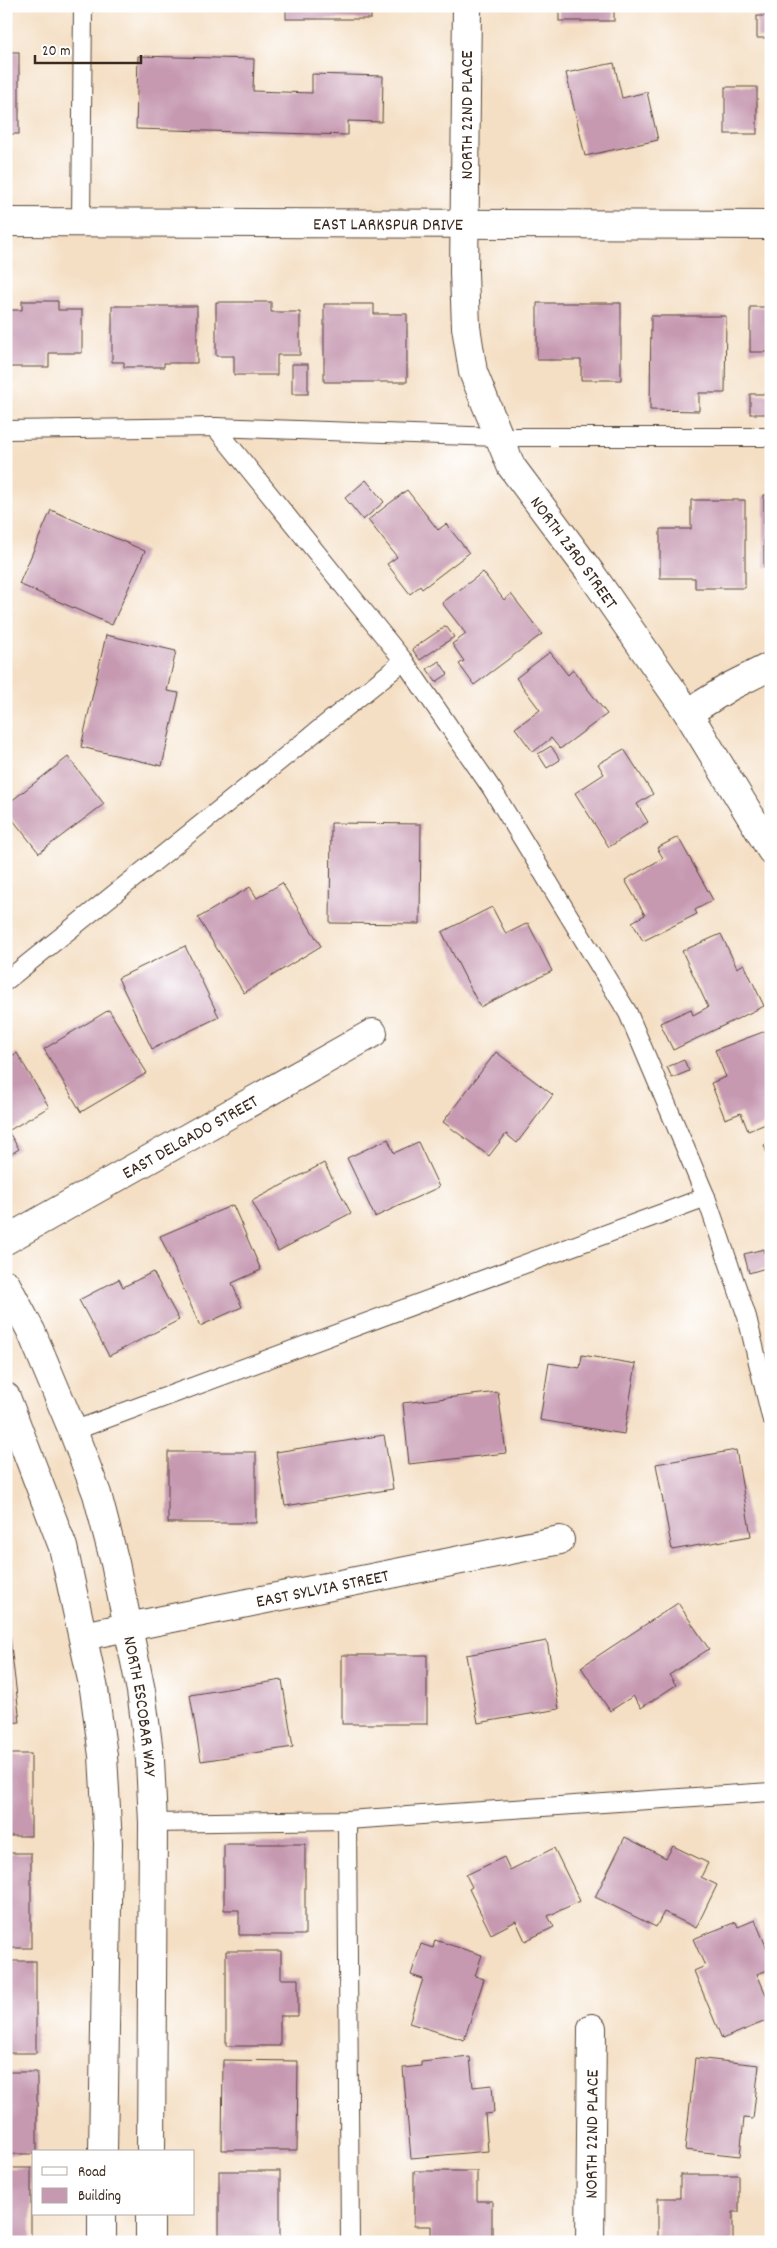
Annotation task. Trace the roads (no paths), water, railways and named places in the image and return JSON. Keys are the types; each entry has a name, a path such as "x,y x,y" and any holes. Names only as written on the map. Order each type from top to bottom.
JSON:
{"street":[{"name":"NORTH 22ND PLACE","path":"464,224 467,6"},
{"name":"EAST LARKSPUR DRIVE","path":"6,222 771,226"},
{"name":"NORTH 23RD STREET","path":"464,224 466,327 473,372 511,466 590,572 688,713 771,850"},
{"path":"688,713 731,686 771,666"},
{"name":"EAST DELGADO STREET","path":"6,1240 373,1033"},
{"name":"NORTH ESCOBAR WAY","path":"6,1284 31,1331 73,1431 96,1494 115,1563 142,1701 150,1760 152,1823 150,2150"},
{"path":"6,1397 63,1547 94,1690 106,1798 108,1843 103,2150"},
{"name":"EAST SYLVIA STREET","path":"83,1636 560,1540"},
{"name":"NORTH 22ND PLACE","path":"590,2242 592,2028"},
{"path":"102,2216 102,2242"},
{"path":"150,2216 150,2242"}],"lane":[{"path":"81,222 83,6"},
{"path":"215,427 404,661 492,789 628,1013 706,1197 747,1317 771,1417"},
{"path":"6,430 215,427 498,437 771,437"},
{"path":"6,981 404,661"},
{"path":"73,1431 706,1197"},
{"path":"152,1823 346,1820 771,1792"},
{"path":"346,1820 350,2242"}]}
